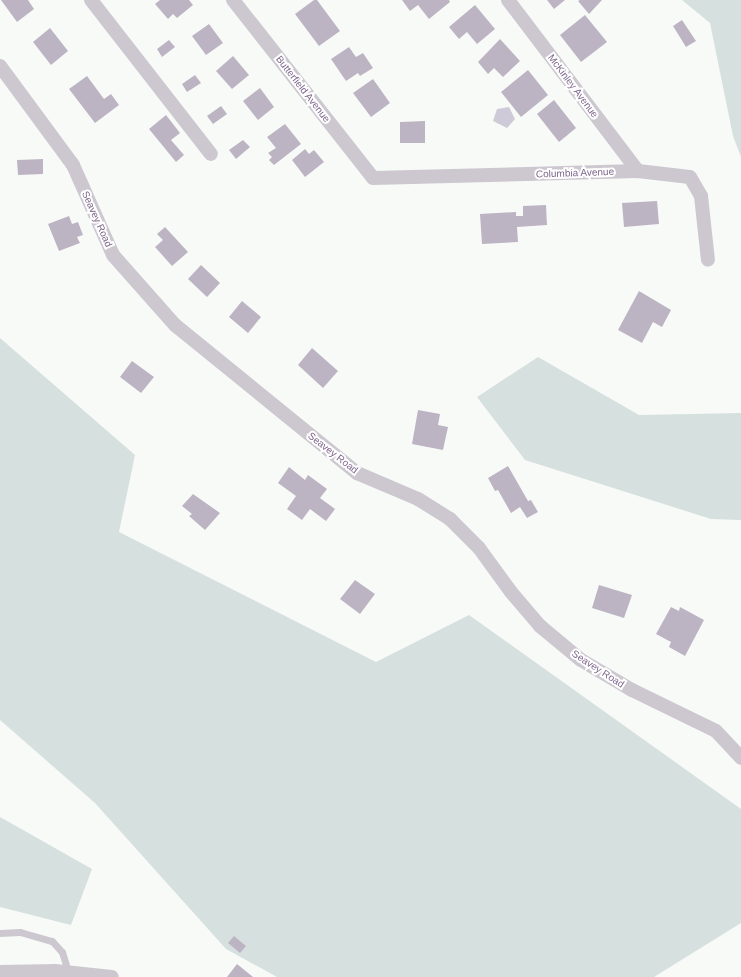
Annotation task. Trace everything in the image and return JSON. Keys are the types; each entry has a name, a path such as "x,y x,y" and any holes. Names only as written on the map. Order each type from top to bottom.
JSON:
{"street":[{"path":"91,0 211,154"},
{"name":"Butterfield Avenue","path":"233,0 373,178"},
{"name":"McKinley Avenue","path":"508,0 638,171"},
{"name":"Seavey Road","path":"0,66 73,165 113,255 175,324 357,473 418,499 450,519 479,548 540,626 581,660 632,690 716,730 741,758"},
{"name":"Columbia Avenue","path":"373,178 638,171 690,177 702,196 708,260"},
{"path":"0,972 68,972 112,977"}],"lane":[{"path":"0,933 20,932 52,941 62,952 68,972"}],"shaded area":[{"path":"682,0 741,0 741,157 733,136 710,23"},
{"path":"509,107 515,119 507,128 493,121 497,109"},
{"path":"0,338 135,455 119,532 376,662 469,615 741,809 741,923 654,977 277,977 226,949 95,803 0,720"},
{"path":"538,357 639,415 741,413 741,520 711,519 525,460 477,397"},
{"path":"0,817 92,869 71,925 0,907"}],"building":[{"path":"1,0 28,0 34,9 17,22"},
{"path":"160,0 189,0 193,5 177,18 173,14 168,19 155,4"},
{"path":"314,0 317,0 340,31 319,46 295,14"},
{"path":"402,0 449,0 450,2 429,19 418,5 410,11"},
{"path":"547,0 565,0 554,9"},
{"path":"602,0 589,14 578,1"},
{"path":"475,5 495,29 477,44 467,32 459,39 449,27"},
{"path":"585,15 607,42 581,62 560,35"},
{"path":"682,20 696,41 686,47 673,26"},
{"path":"209,24 223,43 206,55 192,36"},
{"path":"50,28 68,51 51,65 33,42"},
{"path":"500,39 520,61 503,77 494,68 488,74 478,62"},
{"path":"169,40 175,47 162,57 157,49"},
{"path":"349,47 356,57 363,53 373,68 360,76 358,73 346,81 331,59"},
{"path":"233,56 249,75 232,89 216,71"},
{"path":"528,70 548,95 521,117 501,92"},
{"path":"195,75 201,83 187,92 182,84"},
{"path":"87,76 104,99 111,94 119,105 95,123 69,89"},
{"path":"373,79 390,103 371,117 353,93"},
{"path":"260,88 274,107 258,120 243,101"},
{"path":"554,100 576,128 559,142 537,114"},
{"path":"221,106 227,114 213,124 207,116"},
{"path":"166,115 180,133 171,140 184,155 176,162 149,129"},
{"path":"425,121 425,143 400,143 400,122"},
{"path":"285,124 301,144 274,165 269,160 272,157 268,153 276,148 267,137"},
{"path":"243,140 250,147 236,159 229,150"},
{"path":"305,149 309,154 314,150 324,162 305,177 292,160"},
{"path":"43,159 43,174 18,175 17,160"},
{"path":"657,201 659,224 624,227 622,203"},
{"path":"546,205 547,225 517,227 518,242 482,244 480,214 516,212 516,216 523,216 523,206"},
{"path":"69,216 72,224 78,222 83,235 77,237 80,243 59,251 48,224"},
{"path":"165,227 188,252 172,266 155,247 163,240 157,234"},
{"path":"201,265 220,283 207,297 188,279"},
{"path":"639,291 671,310 662,327 653,322 642,343 618,330"},
{"path":"242,301 261,317 248,333 229,317"},
{"path":"312,348 338,371 323,388 298,365"},
{"path":"132,361 154,377 141,393 120,377"},
{"path":"418,410 440,414 438,425 448,427 443,450 412,444"},
{"path":"508,466 528,501 531,500 538,512 527,518 520,507 511,513 498,490 495,491 488,478"},
{"path":"289,467 305,480 308,475 327,489 320,498 335,509 326,521 310,509 302,520 287,509 296,496 278,483"},
{"path":"193,494 220,513 205,530 189,516 192,514 182,506"},
{"path":"355,580 375,594 360,614 340,599"},
{"path":"599,585 632,595 624,618 592,608"},
{"path":"671,607 679,611 680,607 704,620 685,656 669,647 671,642 656,634"},
{"path":"234,936 246,946 240,953 228,943"},
{"path":"237,964 253,977 227,977"}]}
